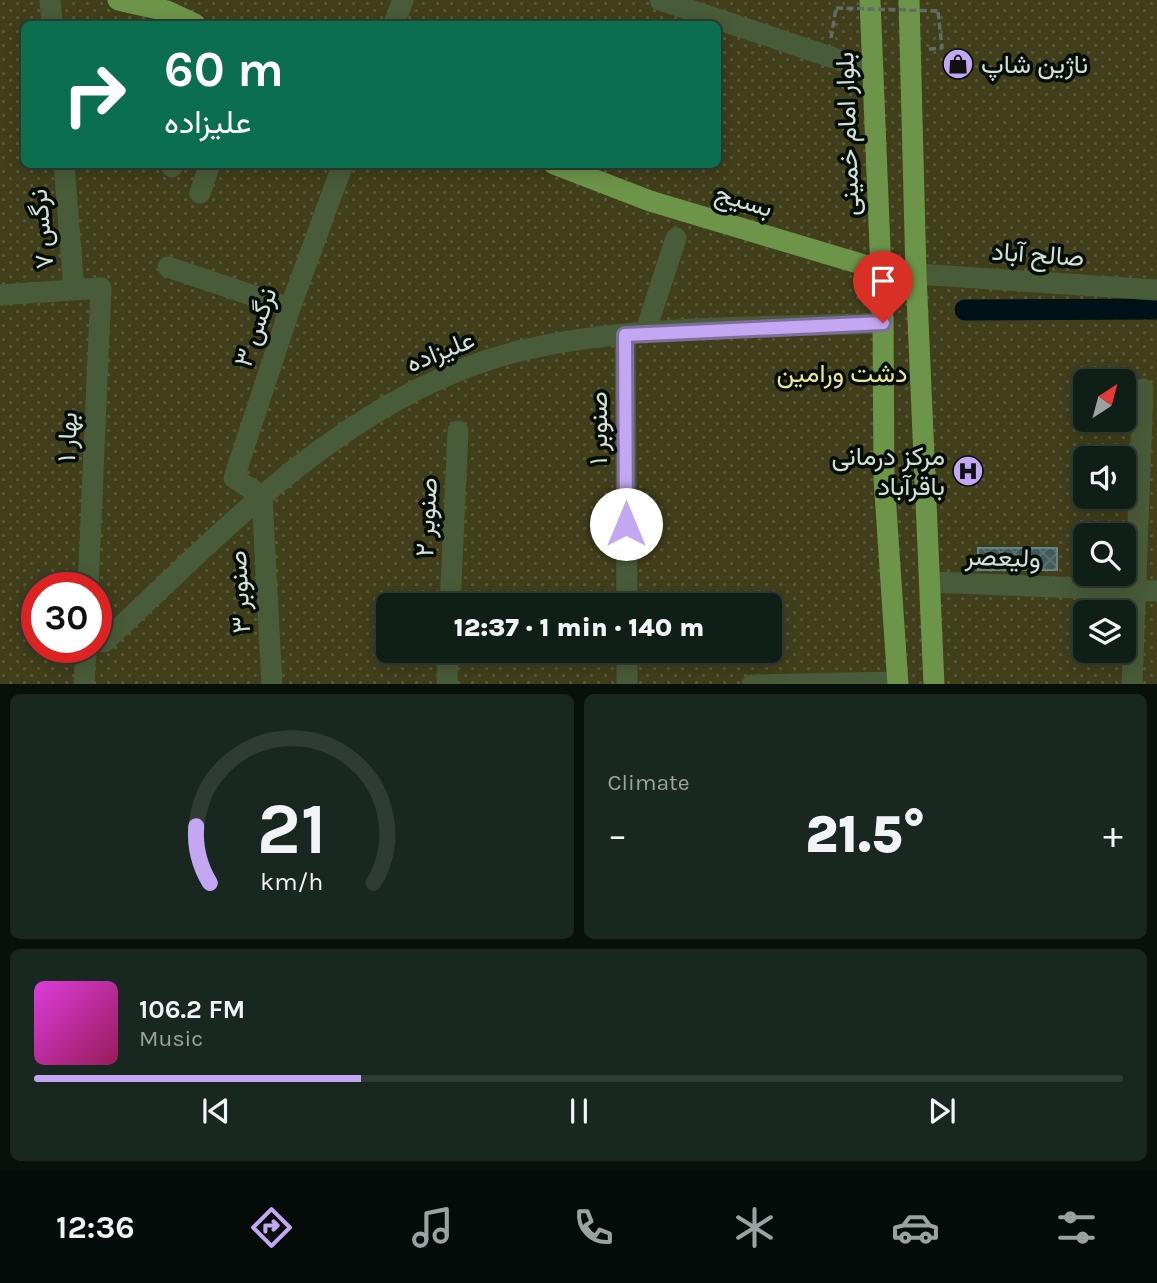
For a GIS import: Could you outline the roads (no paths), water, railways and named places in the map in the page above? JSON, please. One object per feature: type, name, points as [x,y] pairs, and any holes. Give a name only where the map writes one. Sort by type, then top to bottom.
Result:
[{"type":"main road","points":[[118,0],[168,6],[190,21]]},
{"type":"main road","name":"بلوار امام خمینی","points":[[870,0],[883,323],[884,479],[897,683]]},
{"type":"main road","points":[[909,0],[916,274],[934,684]]},
{"type":"main road","name":"بسیج","points":[[564,168],[650,201],[881,270]]},
{"type":"street","points":[[50,0],[52,21]]},
{"type":"street","points":[[395,21],[403,0]]},
{"type":"street","points":[[660,0],[873,71]]},
{"type":"street","name":"نرگس ۷","points":[[64,168],[74,290]]},
{"type":"street","points":[[200,193],[209,168]]},
{"type":"street","name":"نرگس ۳","points":[[262,496],[234,478],[290,308],[342,168]]},
{"type":"street","name":"صنوبر ۱","points":[[627,593],[635,334],[676,238]]},
{"type":"street","points":[[168,267],[290,308]]},
{"type":"street","name":"صالح آباد","points":[[916,274],[1157,290]]},
{"type":"street","name":"بهار ۱","points":[[74,290],[101,288],[89,572]]},
{"type":"street","points":[[0,295],[74,290]]},
{"type":"street","name":"علیزاده","points":[[112,630],[262,496],[338,437],[408,393],[465,369],[520,351],[635,334],[883,323]]},
{"type":"street","points":[[1132,684],[1146,591],[1143,389]]},
{"type":"street","name":"صنوبر ۲","points":[[451,593],[458,431]]},
{"type":"street","name":"صنوبر ۳","points":[[262,496],[272,684]]},
{"type":"street","name":"ولیعصر","points":[[930,582],[1146,591]]},
{"type":"street","points":[[84,684],[90,663]]},
{"type":"street","points":[[447,684],[448,663]]},
{"type":"street","points":[[627,663],[627,684]]},
{"type":"street","points":[[752,684],[897,683]]},
{"type":"waterway","points":[[965,310],[1157,309]]},
{"type":"place","name":"ناژین شاپ","points":[[958,64]]},
{"type":"place","name":"مرکز درمانی باقرآباد","points":[[968,471]]},
{"type":"park label","name":"دشت ورامین","points":[[842,373]]}]
